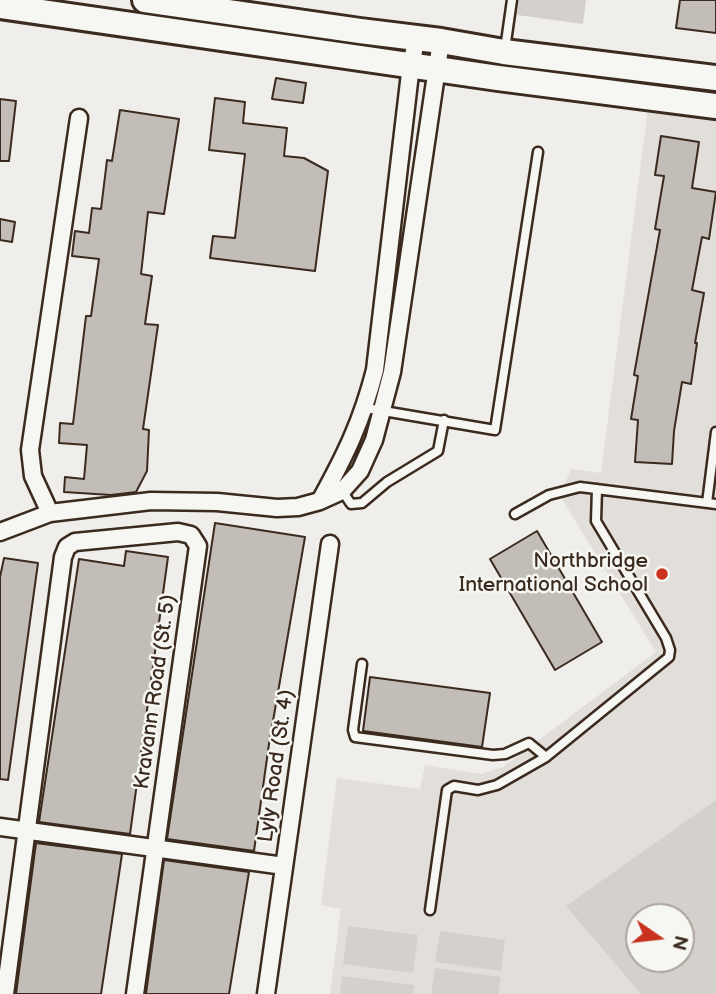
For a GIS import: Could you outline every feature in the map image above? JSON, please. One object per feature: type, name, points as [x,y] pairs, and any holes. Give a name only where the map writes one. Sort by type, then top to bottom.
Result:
[{"type":"main road","points":[[145,0],[429,39],[504,52],[716,78]]},
{"type":"main road","points":[[0,6],[716,106]]},
{"type":"street","points":[[337,485],[366,408],[374,370],[411,65],[429,39]]},
{"type":"street","points":[[0,532],[50,513],[151,501],[298,507],[320,501],[337,485],[359,471],[374,440],[392,372],[436,69],[429,39]]},
{"type":"street","points":[[50,513],[33,476],[30,450],[79,118]]},
{"type":"street","name":"Kravann Road (St. 5)","points":[[27,831],[63,557],[67,547],[75,542],[178,532],[191,535],[198,546],[135,994]]},
{"type":"street","name":"Lyly Road (St. 4)","points":[[266,994],[330,544]]},
{"type":"street","points":[[0,827],[284,866]]},
{"type":"street","points":[[5,994],[27,831]]},
{"type":"lane","points":[[504,52],[512,0]]},
{"type":"lane","points":[[366,408],[495,430],[538,152]]},
{"type":"lane","points":[[337,485],[351,504],[362,503],[387,482],[438,451],[444,420]]},
{"type":"lane","points":[[515,514],[549,495],[580,487],[711,504],[716,432]]},
{"type":"lane","points":[[430,910],[447,790],[454,786],[478,790],[497,785],[546,757],[669,657],[666,638],[596,521],[597,489]]},
{"type":"lane","points":[[362,664],[353,730],[355,737],[493,755],[505,754],[528,743],[546,757]]},
{"type":"shaded area","points":[[519,0],[586,0],[583,24],[517,15]]},
{"type":"shaded area","name":"Northbridge International School","points":[[648,108],[716,118],[716,994],[330,994],[341,909],[321,905],[337,778],[420,789],[425,765],[481,774],[503,767],[656,652],[560,496],[571,469],[601,473]]},
{"type":"shaded area","points":[[716,800],[716,994],[641,994],[566,906]]},
{"type":"shaded area","points":[[348,926],[418,935],[413,973],[343,964]]},
{"type":"shaded area","points":[[440,931],[505,940],[501,971],[435,962]]},
{"type":"shaded area","points":[[435,968],[501,977],[498,994],[431,994]]},
{"type":"shaded area","points":[[342,976],[414,985],[413,994],[340,994]]},
{"type":"building","points":[[680,0],[716,0],[716,33],[676,28]]},
{"type":"building","points":[[276,78],[306,83],[303,103],[272,99]]},
{"type":"building","points":[[215,98],[245,102],[243,123],[287,128],[284,156],[304,158],[328,171],[315,271],[210,258],[213,236],[235,238],[245,154],[209,150]]},
{"type":"building","points":[[0,99],[16,101],[9,161],[0,161]]},
{"type":"building","points":[[120,110],[179,119],[164,214],[148,212],[141,274],[152,276],[145,324],[158,325],[143,429],[149,430],[147,471],[136,492],[111,495],[64,492],[65,477],[84,479],[87,445],[59,443],[60,423],[73,424],[86,316],[91,316],[99,259],[72,256],[75,231],[89,233],[92,208],[101,209],[107,160],[112,161]]},
{"type":"building","points":[[661,136],[699,142],[692,188],[716,192],[709,239],[702,237],[692,290],[704,293],[691,384],[682,382],[672,464],[635,462],[638,420],[631,419],[638,376],[634,375],[660,230],[655,229],[664,176],[655,175]]},
{"type":"building","points":[[0,219],[15,222],[12,242],[0,240]]},
{"type":"building","points":[[215,523],[305,537],[269,744],[254,851],[167,839]]},
{"type":"building","points":[[537,531],[602,642],[555,670],[490,559]]},
{"type":"building","points":[[126,551],[168,557],[130,834],[39,822],[79,559],[124,566]]},
{"type":"building","points":[[4,558],[38,563],[8,780],[0,779],[0,577]]},
{"type":"building","points":[[370,677],[490,693],[482,747],[363,731]]},
{"type":"building","points":[[36,843],[122,854],[101,994],[16,994]]},
{"type":"building","points":[[164,860],[249,872],[229,994],[146,994]]},
{"type":"place","name":"Northbridge International School","points":[[662,574]]}]
